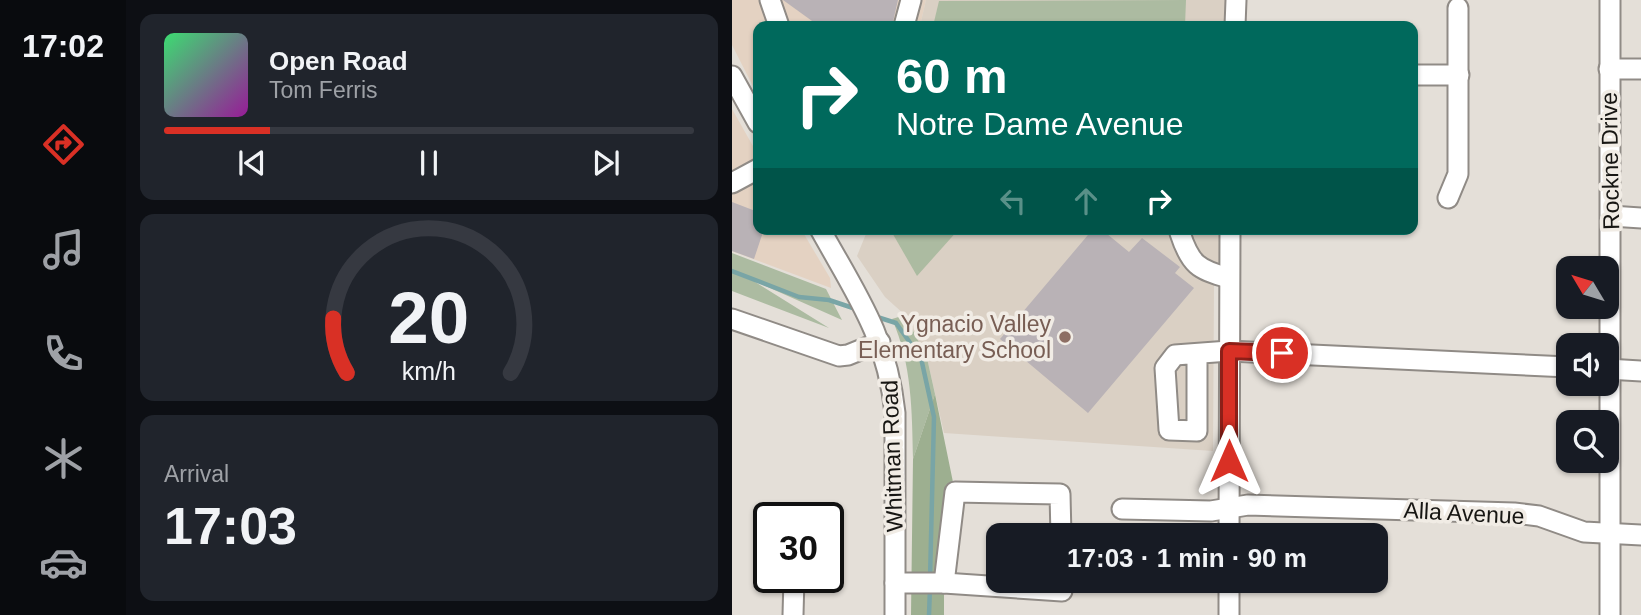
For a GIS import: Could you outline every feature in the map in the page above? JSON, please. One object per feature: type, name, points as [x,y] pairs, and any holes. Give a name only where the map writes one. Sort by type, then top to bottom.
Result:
[{"type":"street","points":[[770,0],[777,21]]},
{"type":"street","points":[[905,21],[911,0]]},
{"type":"street","points":[[1235,21],[1236,0]]},
{"type":"street","name":"Rockne Drive","points":[[1609,333],[1610,0]]},
{"type":"street","points":[[1448,198],[1458,174],[1458,8]]},
{"type":"street","points":[[1609,69],[1641,69]]},
{"type":"street","points":[[1418,75],[1459,75]]},
{"type":"street","points":[[733,80],[753,114]]},
{"type":"street","points":[[732,183],[753,172]]},
{"type":"street","points":[[1611,216],[1641,218]]},
{"type":"street","name":"Whitman Road","points":[[830,235],[872,323],[888,364],[895,413],[903,583],[895,615]]},
{"type":"street","points":[[1181,235],[1187,254],[1203,271],[1229,278]]},
{"type":"street","points":[[1229,523],[1230,235]]},
{"type":"street","points":[[732,319],[839,356],[880,342]]},
{"type":"street","points":[[1197,354],[1197,431],[1169,430],[1165,368],[1175,355],[1229,351],[1556,366]]},
{"type":"street","points":[[1619,370],[1641,371]]},
{"type":"street","points":[[1197,391],[1229,393]]},
{"type":"street","name":"Rockne Drive","points":[[1609,396],[1612,535],[1610,615]]},
{"type":"street","points":[[944,583],[955,492],[1060,494],[1061,523]]},
{"type":"street","name":"Alla Avenue","points":[[1122,509],[1211,511],[1248,505],[1514,513],[1539,516],[1584,532],[1641,535]]},
{"type":"street","points":[[903,583],[986,586]]},
{"type":"street","points":[[793,615],[794,593]]},
{"type":"street","points":[[1229,593],[1229,615]]},
{"type":"shaded area","points":[[732,0],[926,0],[921,21],[753,21],[753,86],[732,45]]},
{"type":"shaded area","points":[[926,0],[1236,0],[1235,21],[921,21]]},
{"type":"shaded area","points":[[732,109],[753,146],[753,235],[805,235],[830,278],[831,288],[732,251]]},
{"type":"shaded area","name":"Ygnacio Valley Elementary School","points":[[866,235],[1230,235],[1229,278],[1214,285],[1213,451],[944,433],[927,358],[905,315],[885,297],[857,256]]},
{"type":"green space","points":[[1186,0],[1185,21],[934,21],[939,1]]},
{"type":"green space","points":[[893,235],[954,235],[917,276]]},
{"type":"green space","points":[[732,253],[826,289],[842,320],[752,280],[829,328],[732,291]]},
{"type":"green space","points":[[905,315],[927,358],[935,394],[913,459],[907,370],[892,319]]},
{"type":"green space","points":[[935,394],[955,492],[944,583],[944,615],[911,615],[913,459]]},
{"type":"building","points":[[783,0],[898,0],[893,21],[812,21]]},
{"type":"building","points":[[732,202],[753,210],[753,235],[762,235],[754,259],[732,251]]},
{"type":"building","points":[[1088,235],[1108,235],[1129,252],[1142,238],[1180,267],[1175,273],[1194,288],[1088,413],[1000,339]]},
{"type":"waterway","points":[[732,271],[799,297],[829,300],[856,309]]},
{"type":"waterway","points":[[874,316],[896,323],[921,358],[934,417],[930,579]]},
{"type":"waterway","points":[[929,615],[930,588]]},
{"type":"place","name":"Ygnacio Valley Elementary School","points":[[1065,337]]},
{"type":"route","points":[[1229,461],[1229,351],[1282,353]]}]
